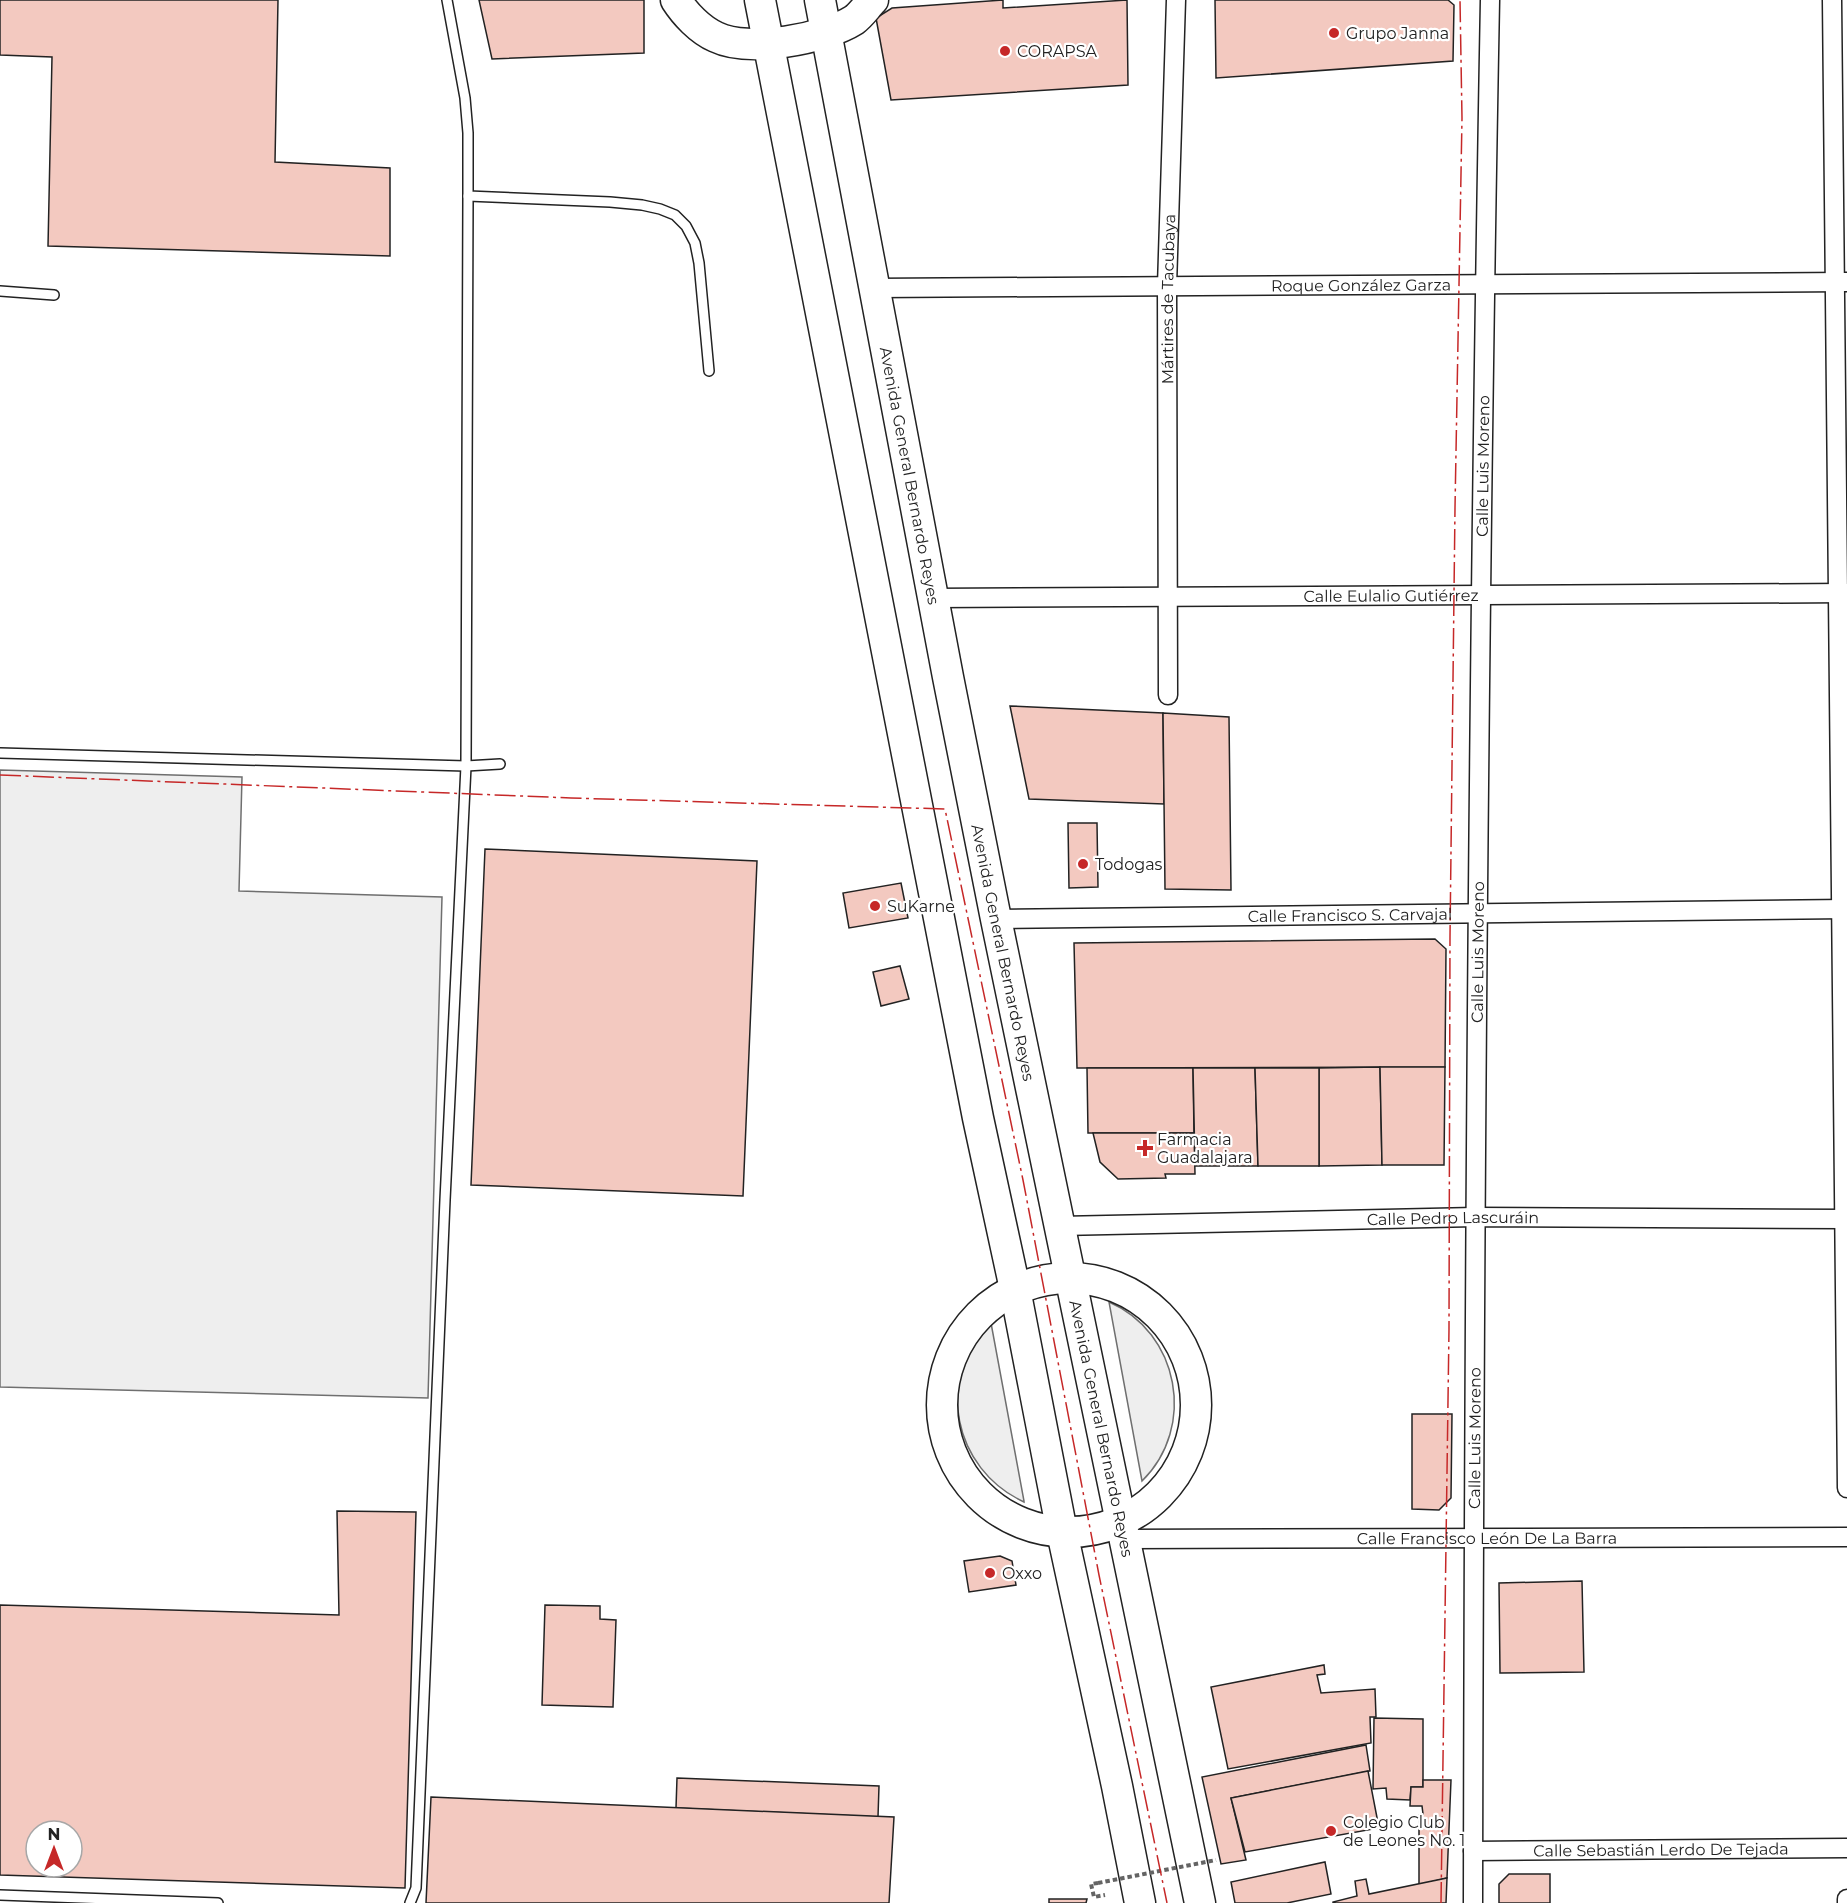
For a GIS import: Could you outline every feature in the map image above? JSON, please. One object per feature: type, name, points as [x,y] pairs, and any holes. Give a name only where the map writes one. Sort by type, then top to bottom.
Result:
[{"type":"main road","points":[[676,0],[686,15],[716,37],[742,43],[769,45],[826,33],[855,19],[873,0]]},
{"type":"main road","points":[[760,0],[978,1118],[1140,1903]]},
{"type":"main road","name":"Avenida General Bernardo Reyes","points":[[820,0],[996,920],[1200,1903]]},
{"type":"main road","points":[[1071,1278],[1106,1283],[1130,1293],[1156,1312],[1179,1341],[1190,1364],[1196,1394],[1195,1425],[1188,1450],[1177,1473],[1124,1531],[1062,1532],[1029,1525],[1007,1516],[990,1504],[964,1478],[951,1454],[944,1430],[941,1407],[942,1388],[949,1362],[957,1343],[976,1317],[996,1300],[1015,1289],[1042,1281],[1071,1278]]},
{"type":"street","name":"Mártires de Tacubaya","points":[[1168,695],[1167,286],[1176,0]]},
{"type":"street","name":"Calle Luis Moreno","points":[[1473,1903],[1475,1217],[1490,0]]},
{"type":"street","points":[[1832,0],[1841,282],[1847,1488]]},
{"type":"street","name":"Roque González Garza","points":[[875,288],[1841,282]]},
{"type":"street","name":"Calle Eulalio Gutiérrez","points":[[933,598],[1843,593]]},
{"type":"street","name":"Calle Francisco S. Carvajal","points":[[996,920],[1844,909]]},
{"type":"street","name":"Calle Pedro Lascuráin","points":[[1060,1226],[1475,1217],[1845,1219]]},
{"type":"street","name":"Calle Francisco León De La Barra","points":[[1124,1531],[1473,1538],[1847,1537]]},
{"type":"street","name":"Calle Sebastián Lerdo De Tejada","points":[[1473,1851],[1847,1848]]},
{"type":"lane","points":[[410,1903],[415,1893],[416,1876],[466,766],[468,133],[465,98],[447,0]]},
{"type":"lane","points":[[468,196],[610,202],[642,205],[675,214],[686,226],[695,243],[699,263],[709,371]]},
{"type":"lane","points":[[0,291],[54,295]]},
{"type":"lane","points":[[0,753],[466,766],[500,764]]},
{"type":"lane","points":[[0,1894],[218,1903]]},
{"type":"path","points":[[1105,1895],[1094,1898],[1091,1884],[1216,1860]]},
{"type":"shaded area","points":[[0,770],[242,777],[239,891],[442,897],[428,1398],[0,1387]]},
{"type":"shaded area","points":[[1109,1302],[1133,1316],[1151,1335],[1165,1358],[1172,1382],[1174,1409],[1170,1434],[1159,1459],[1142,1481]]},
{"type":"shaded area","points":[[991,1323],[1024,1502],[1000,1487],[981,1468],[967,1445],[960,1421],[958,1395],[962,1370],[973,1345]]},
{"type":"building","points":[[0,0],[278,0],[275,162],[390,168],[390,256],[48,246],[52,57],[0,55]]},
{"type":"building","points":[[479,0],[644,0],[644,53],[492,59]]},
{"type":"building","name":"CORAPSA","points":[[1003,0],[1003,8],[1127,0],[1128,85],[891,100],[876,18],[892,8]]},
{"type":"building","name":"Grupo Janna","points":[[1215,0],[1448,0],[1454,5],[1453,61],[1216,78]]},
{"type":"building","points":[[1010,706],[1163,713],[1164,804],[1029,799]]},
{"type":"building","points":[[1163,713],[1229,717],[1231,890],[1165,889]]},
{"type":"building","name":"Todogas","points":[[1068,823],[1097,823],[1098,887],[1069,888]]},
{"type":"building","points":[[485,849],[757,861],[743,1196],[471,1185]]},
{"type":"building","name":"SuKarne","points":[[901,883],[908,918],[849,928],[843,893]]},
{"type":"building","points":[[1435,939],[1446,949],[1445,1067],[1077,1068],[1074,943]]},
{"type":"building","points":[[900,966],[909,999],[881,1006],[873,972]]},
{"type":"building","points":[[1380,1067],[1382,1165],[1319,1166],[1319,1068]]},
{"type":"building","points":[[1380,1067],[1445,1067],[1444,1165],[1382,1165]]},
{"type":"building","points":[[1087,1068],[1193,1068],[1194,1133],[1088,1133]]},
{"type":"building","points":[[1193,1068],[1255,1068],[1258,1166],[1195,1166]]},
{"type":"building","points":[[1255,1068],[1319,1068],[1319,1166],[1258,1166]]},
{"type":"building","name":"Farmacia Guadalajara","points":[[1093,1133],[1194,1133],[1195,1174],[1165,1174],[1166,1178],[1118,1179],[1100,1162]]},
{"type":"building","points":[[1412,1414],[1452,1414],[1451,1498],[1439,1510],[1412,1509]]},
{"type":"building","points":[[337,1511],[416,1512],[405,1888],[84,1878],[84,1819],[24,1819],[24,1876],[0,1875],[0,1605],[339,1615]]},
{"type":"building","name":"Oxxo","points":[[1000,1556],[1012,1561],[1016,1585],[969,1592],[964,1561]]},
{"type":"building","points":[[1582,1581],[1584,1672],[1500,1673],[1499,1583]]},
{"type":"building","points":[[545,1605],[600,1606],[600,1619],[616,1620],[613,1707],[542,1705]]},
{"type":"building","points":[[1324,1665],[1325,1674],[1317,1675],[1321,1693],[1375,1689],[1376,1717],[1370,1717],[1371,1743],[1228,1769],[1211,1687]]},
{"type":"building","points":[[1374,1718],[1423,1719],[1423,1787],[1411,1787],[1410,1800],[1387,1799],[1386,1788],[1373,1789]]},
{"type":"building","points":[[1366,1745],[1370,1771],[1231,1798],[1246,1860],[1221,1864],[1202,1777]]},
{"type":"building","points":[[1368,1771],[1379,1828],[1245,1852],[1231,1798]]},
{"type":"building","points":[[677,1778],[879,1786],[878,1817],[676,1808]]},
{"type":"building","points":[[1423,1780],[1451,1780],[1447,1878],[1419,1885],[1419,1815],[1423,1814],[1422,1806],[1410,1806],[1411,1787],[1423,1787]]},
{"type":"building","points":[[431,1797],[894,1817],[889,1903],[426,1903]]},
{"type":"building","points":[[1325,1862],[1331,1894],[1287,1903],[1235,1903],[1231,1882]]},
{"type":"building","points":[[1509,1874],[1550,1874],[1550,1903],[1499,1903],[1499,1884]]},
{"type":"building","points":[[1447,1878],[1446,1903],[1333,1903],[1357,1896],[1355,1881],[1366,1879],[1369,1894]]},
{"type":"building","points":[[1049,1899],[1087,1899],[1086,1903],[1049,1903]]},
{"type":"power","points":[[1441,1903],[1449,1329],[1450,937],[1455,508],[1462,118],[1460,0]]},
{"type":"power","points":[[0,775],[571,798],[945,809],[1023,1180],[1099,1575],[1167,1903]]},
{"type":"place","name":"Grupo Janna","points":[[1334,33]]},
{"type":"place","name":"CORAPSA","points":[[1005,51]]},
{"type":"place","name":"Todogas","points":[[1083,864]]},
{"type":"place","name":"SuKarne","points":[[875,906]]},
{"type":"place","name":"Farmacia Guadalajara","points":[[1145,1148]]},
{"type":"place","name":"Oxxo","points":[[990,1573]]},
{"type":"place","name":"Colegio Club de Leones No. 1","points":[[1331,1831]]}]
